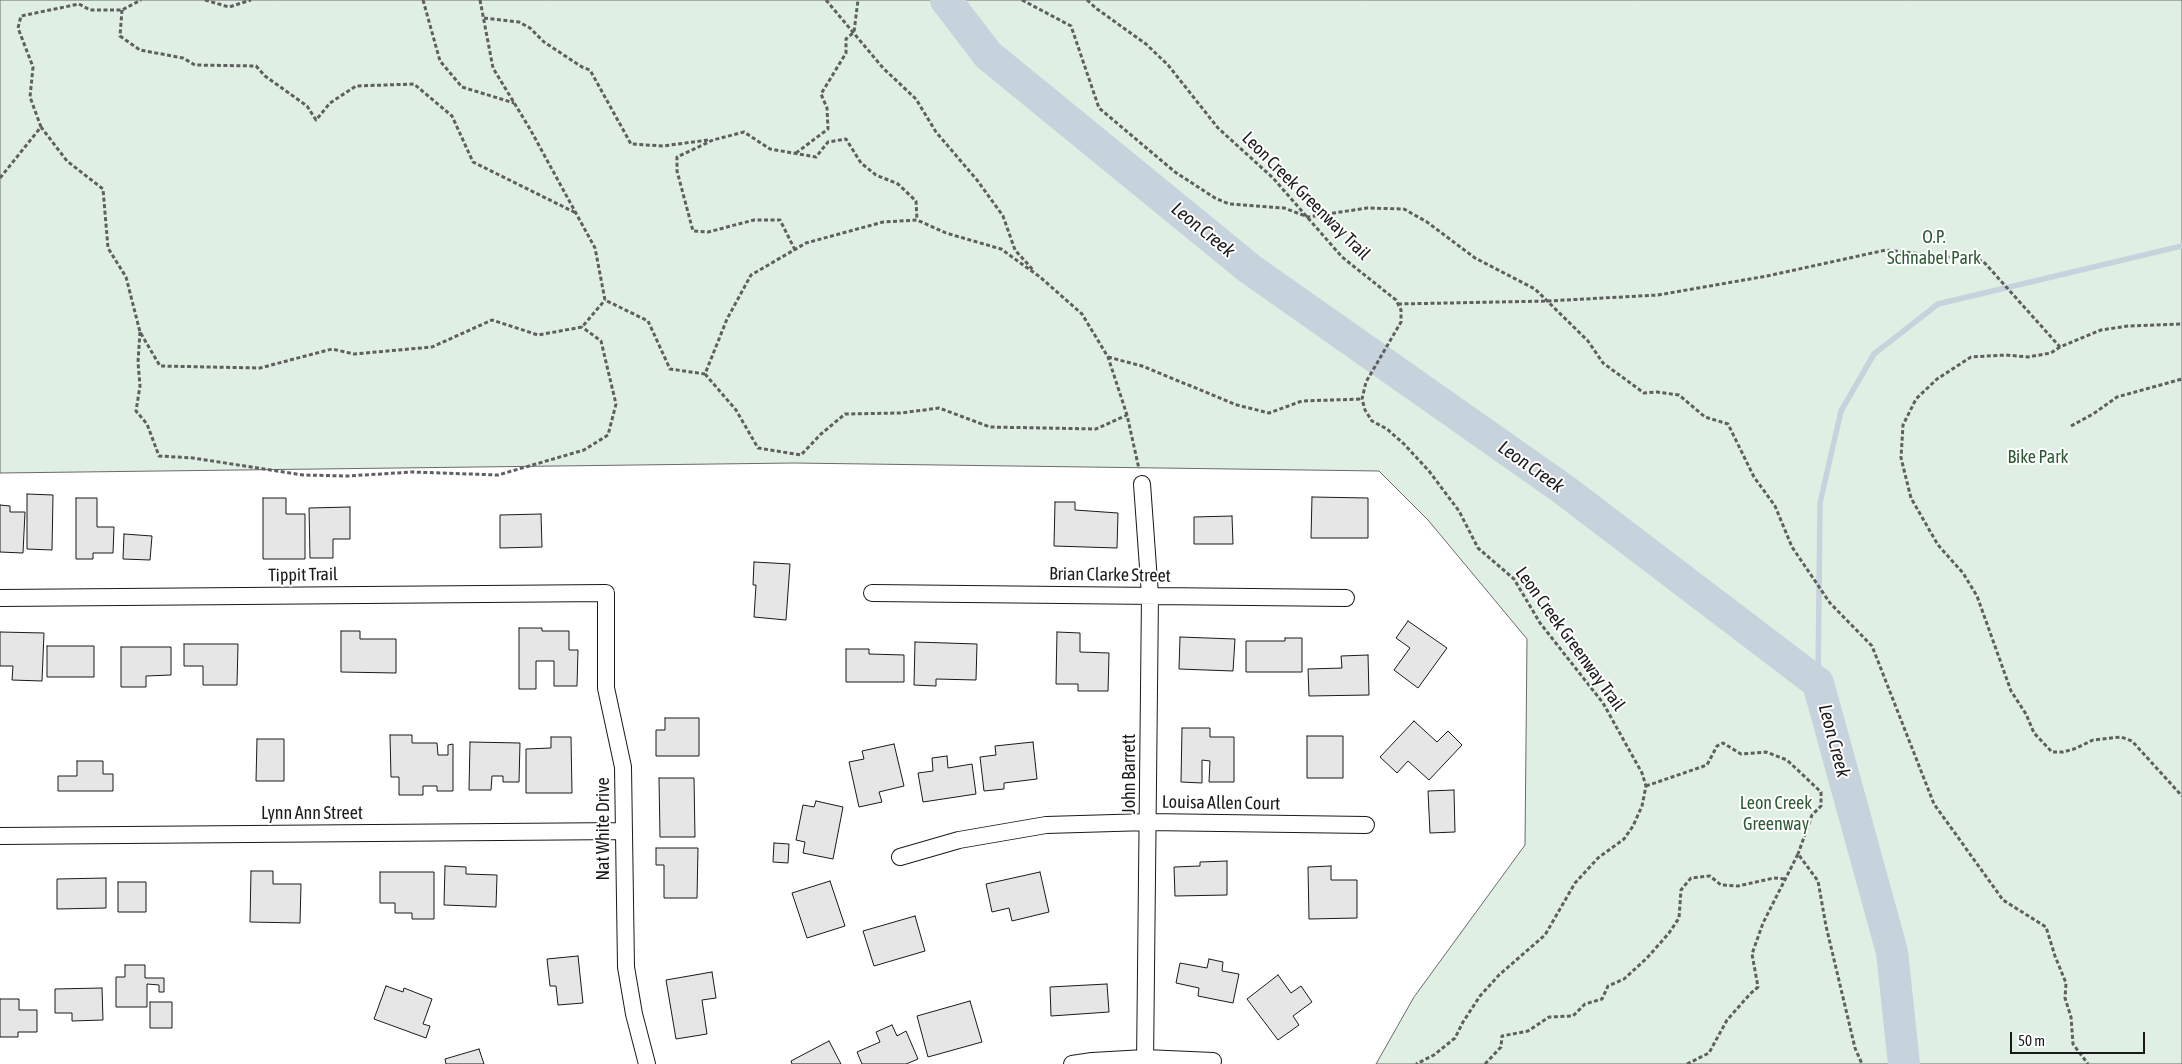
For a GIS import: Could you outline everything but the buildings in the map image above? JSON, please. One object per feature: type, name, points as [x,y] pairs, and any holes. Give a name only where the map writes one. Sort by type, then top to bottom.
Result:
[{"type":"street","name":"John Barrett","points":[[1142,484],[1150,595],[1145,1061]]},
{"type":"street","name":"Tippit Trail","points":[[0,598],[606,593]]},
{"type":"street","name":"Nat White Drive","points":[[606,593],[606,688],[623,767],[626,967],[634,1014],[647,1064]]},
{"type":"street","name":"Brian Clarke Street","points":[[872,593],[1346,598]]},
{"type":"street","name":"Louisa Allen Court","points":[[900,857],[959,840],[1046,825],[1148,822],[1366,825]]},
{"type":"street","name":"Lynn Ann Street","points":[[0,836],[624,831]]},
{"type":"street","points":[[1072,1064],[1092,1061],[1213,1061]]},
{"type":"path","points":[[141,0],[122,10],[90,10],[79,4],[21,16],[18,28],[33,67],[30,97],[41,127],[67,161],[103,189],[108,248],[126,277],[140,332],[160,366],[260,368],[332,350],[354,354],[432,347],[492,320],[538,335],[582,327],[606,300]]},
{"type":"path","points":[[206,0],[229,8],[251,0]]},
{"type":"path","points":[[423,0],[440,61],[462,87],[514,103]]},
{"type":"path","points":[[480,0],[493,68],[595,248],[606,300]]},
{"type":"path","points":[[826,0],[883,68],[916,99],[936,132],[978,180],[1003,216],[1015,250],[1040,277]]},
{"type":"path","points":[[796,153],[828,129],[827,108],[821,94],[846,53],[846,39],[854,32],[858,0]]},
{"type":"path","points":[[1022,0],[1071,26],[1099,108],[1175,172],[1214,198],[1229,204],[1284,208],[1308,217],[1367,208],[1404,209],[1427,222],[1475,258],[1535,289],[1588,341],[1603,363],[1644,393],[1657,392],[1679,395],[1705,417],[1728,424],[1754,477],[1775,506],[1792,546],[1830,603],[1872,646],[1934,804],[2003,900],[2046,927],[2054,956],[2066,983],[2065,998],[2071,1016],[2073,1044],[2088,1064]]},
{"type":"path","name":"Leon Creek Greenway Trail","points":[[1087,0],[1097,10],[1146,44],[1168,65],[1218,128],[1273,178],[1342,257],[1389,293],[1398,304]]},
{"type":"path","points":[[122,10],[120,36],[140,50],[183,58],[195,65],[256,66],[264,76],[307,106],[316,120],[330,103],[356,86],[414,84],[452,116],[473,162],[576,214]]},
{"type":"path","points":[[484,18],[519,22],[530,28],[544,42],[582,68],[590,70],[632,144],[663,146],[713,140],[744,132],[770,149],[816,157],[828,142],[846,139],[861,163],[876,175],[898,184],[916,201],[917,220]]},
{"type":"path","points":[[0,178],[41,127]]},
{"type":"path","points":[[713,140],[678,157],[677,171],[693,231],[708,232],[754,220],[780,220],[794,250]]},
{"type":"path","points":[[705,374],[728,319],[752,276],[806,243],[883,222],[917,220],[946,232],[1001,249],[1040,277],[1082,314],[1108,357],[1126,415],[1142,484]]},
{"type":"path","points":[[1108,357],[1142,366],[1236,405],[1269,413],[1302,401],[1362,399],[1366,382],[1396,334],[1401,322],[1401,310],[1398,304],[1548,301],[1658,295],[1767,276],[1886,250],[1983,261],[2060,347]]},
{"type":"path","points":[[606,300],[648,321],[670,369],[705,374],[736,410],[758,448],[801,455],[821,434],[845,414],[901,414],[939,408],[990,427],[1086,428],[1096,428],[1126,415]]},
{"type":"path","points":[[2182,324],[2128,326],[2101,330],[2060,347],[2051,353],[2028,357],[2006,355],[1971,357],[1937,379],[1916,399],[1903,425],[1901,458],[1911,498],[1938,545],[1963,573],[1978,596],[2011,691],[2026,714],[2034,733],[2052,752],[2074,749],[2092,740],[2121,737],[2132,741],[2182,796]]},
{"type":"path","points":[[140,332],[138,362],[140,386],[136,411],[147,424],[159,456],[192,458],[303,475],[348,476],[412,472],[498,475],[584,450],[608,435],[616,404],[601,341],[582,327]]},
{"type":"path","points":[[2071,426],[2093,414],[2117,397],[2182,379]]},
{"type":"path","name":"Leon Creek Greenway Trail","points":[[1362,399],[1365,410],[1372,421],[1387,429],[1429,470],[1459,511],[1478,548],[1514,579],[1540,622],[1603,704],[1642,773],[1646,786]]},
{"type":"path","points":[[1416,1064],[1434,1055],[1455,1038],[1480,996],[1499,975],[1545,935],[1575,883],[1598,858],[1624,839],[1633,826],[1642,806],[1646,786],[1706,765],[1717,746],[1723,743],[1741,754],[1766,752],[1787,760],[1821,792],[1821,806],[1812,815],[1798,854],[1763,923],[1752,954],[1758,987],[1727,1020],[1709,1053],[1687,1064]]},
{"type":"path","points":[[1798,854],[1818,881],[1855,1048],[1862,1064]]},
{"type":"path","points":[[1485,1064],[1501,1047],[1502,1036],[1528,1031],[1549,1017],[1573,1016],[1585,1004],[1602,999],[1608,986],[1624,979],[1647,958],[1669,933],[1679,918],[1681,890],[1692,878],[1710,876],[1721,885],[1738,886],[1774,878],[1786,878]]},
{"type":"green space","name":"O.P. Schnabel Park","points":[[0,0],[2182,0],[2182,1064],[1376,1064],[1414,997],[1525,845],[1527,639],[1428,520],[1379,471],[794,463],[0,473]]},
{"type":"waterway","name":"Leon Creek","points":[[946,0],[988,55],[1250,269],[1563,489],[1818,683],[1892,952],[1904,1064]]},
{"type":"waterway","points":[[1818,683],[1820,503],[1841,411],[1874,354],[1938,304],[2182,246]]},
{"type":"park label","name":"Bike Park","points":[[2038,457]]},
{"type":"park label","name":"Leon Creek Greenway","points":[[1776,813]]}]
